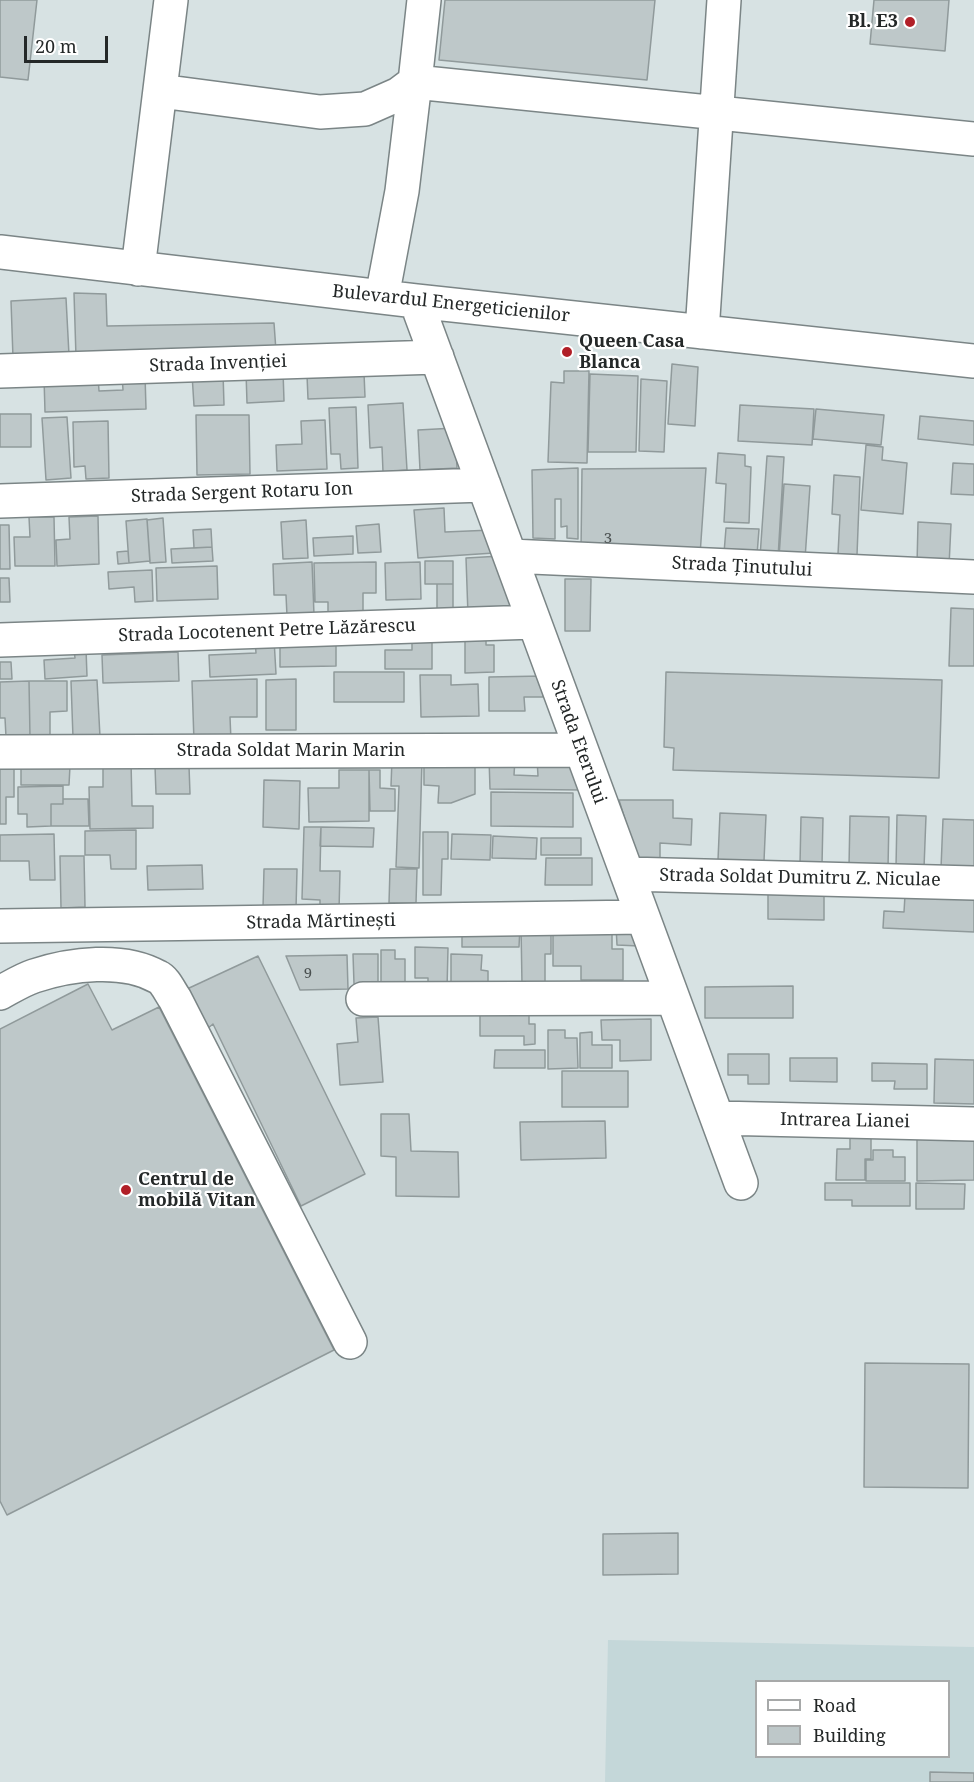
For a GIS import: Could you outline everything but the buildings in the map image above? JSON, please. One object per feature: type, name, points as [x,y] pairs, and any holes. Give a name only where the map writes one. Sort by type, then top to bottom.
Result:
[{"type":"street","points":[[138,269],[171,0]]},
{"type":"street","points":[[382,297],[402,191],[424,0]]},
{"type":"street","points":[[702,332],[724,0]]},
{"type":"street","points":[[160,91],[320,111],[365,110],[399,94],[415,82],[974,139]]},
{"type":"street","name":"Bulevardul Energeticienilor","points":[[0,252],[382,297],[974,361]]},
{"type":"street","name":"Strada Eterului","points":[[416,300],[741,1183]]},
{"type":"street","name":"Strada Invenției","points":[[0,371],[436,357]]},
{"type":"street","name":"Strada Sergent Rotaru Ion","points":[[0,501],[484,485]]},
{"type":"street","name":"Strada Ținutului","points":[[510,556],[974,577]]},
{"type":"street","name":"Strada Locotenent Petre Lăzărescu","points":[[0,640],[534,622]]},
{"type":"street","name":"Strada Soldat Marin Marin","points":[[0,752],[581,750]]},
{"type":"street","name":"Strada Soldat Dumitru Z. Niculae","points":[[627,874],[974,882]]},
{"type":"street","name":"Strada Mărtinești","points":[[0,926],[643,917]]},
{"type":"street","points":[[0,993],[33,976],[69,968],[100,965],[132,967],[160,977],[175,999],[350,1342]]},
{"type":"street","points":[[363,999],[672,998]]},
{"type":"street","name":"Intrarea Lianei","points":[[717,1118],[974,1124]]},
{"type":"shaded area","points":[[608,1640],[974,1647],[974,1782],[605,1782]]},
{"type":"place","name":"Bl. E3","points":[[910,22]]},
{"type":"place","name":"Queen Casa Blanca","points":[[567,352]]},
{"type":"place","name":"Centrul de mobilă Vitan","points":[[126,1190]]}]
